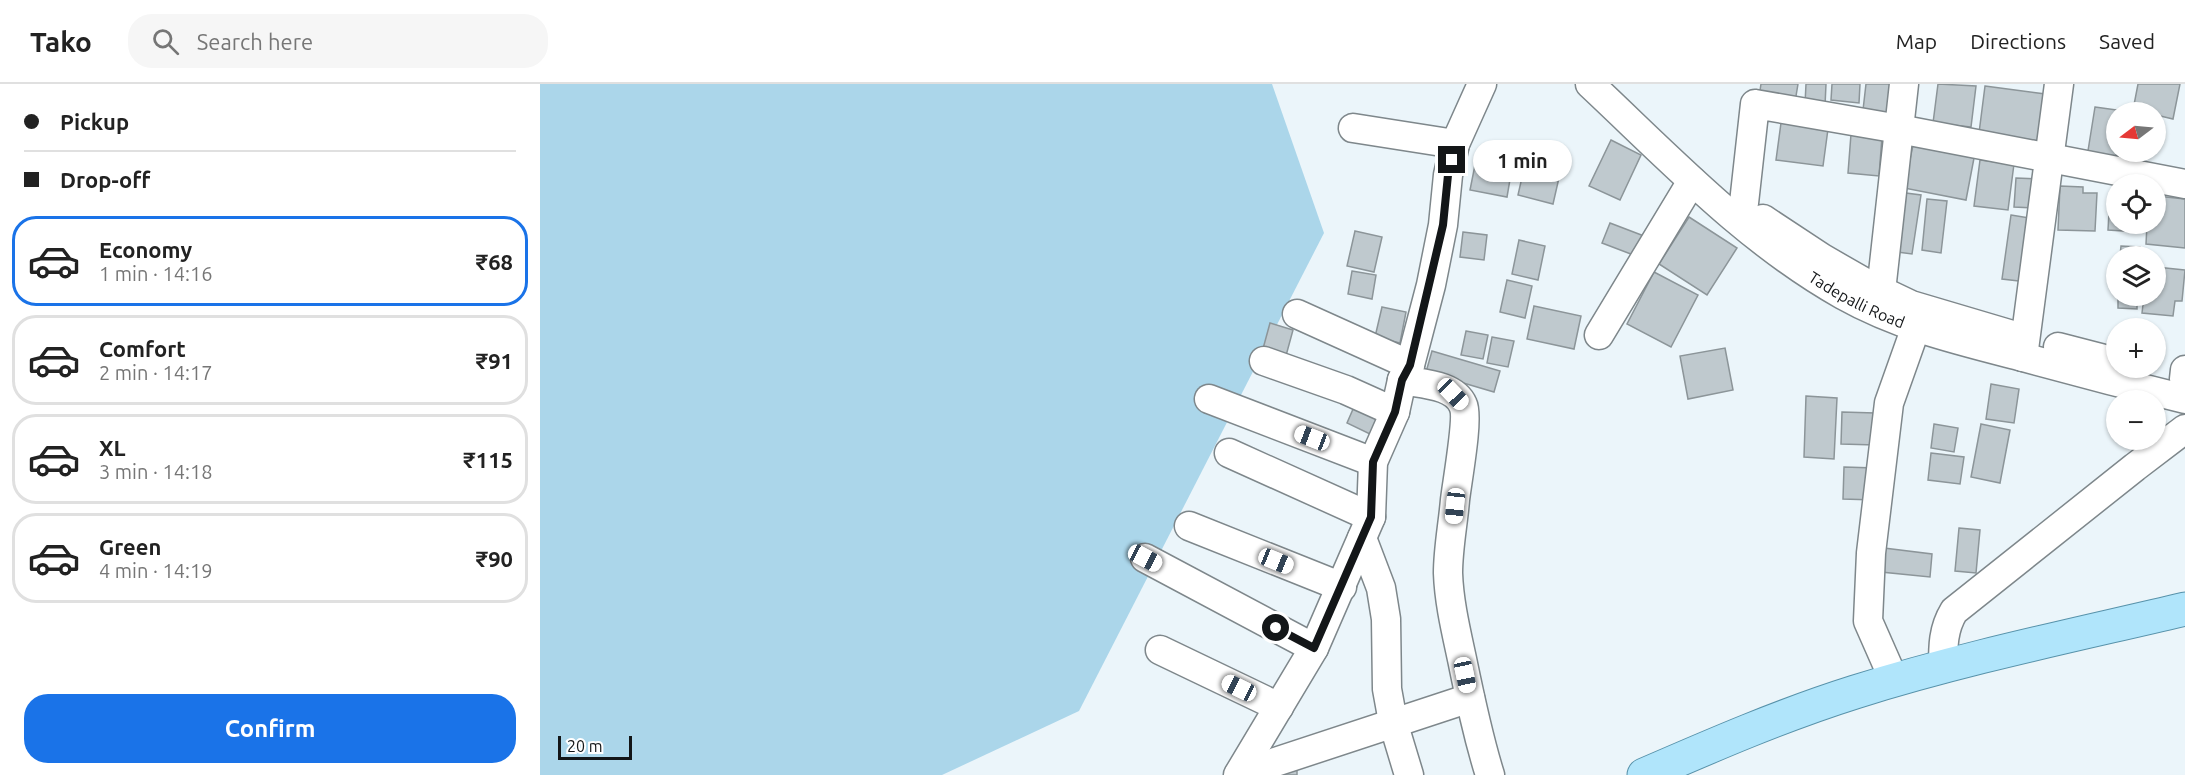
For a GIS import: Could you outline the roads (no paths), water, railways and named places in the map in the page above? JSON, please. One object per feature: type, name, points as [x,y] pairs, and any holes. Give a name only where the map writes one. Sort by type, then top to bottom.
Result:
[{"type":"main road","points":[[1644,775],[1754,727],[1894,680],[2185,609]]},
{"type":"street","points":[[1238,775],[1314,648],[1367,527],[1373,462],[1395,412],[1406,372],[1443,225],[1448,175],[1455,144],[1482,84]]},
{"type":"street","name":"Tadepalli Road","points":[[1590,84],[1737,221],[1792,264],[1865,307],[1894,321],[1916,327],[2185,382]]},
{"type":"street","points":[[1612,84],[1684,152],[1744,203],[1775,228],[1822,258],[1911,305],[2025,348],[2106,360]]},
{"type":"street","points":[[1881,291],[1904,84]]},
{"type":"street","points":[[2025,348],[2059,84]]},
{"type":"street","points":[[1744,203],[1756,94],[1899,129],[2185,184]]},
{"type":"street","points":[[1353,128],[1455,144]]},
{"type":"street","points":[[1599,335],[1692,181]]},
{"type":"street","points":[[1297,314],[1406,372],[1442,388],[1453,394],[1463,404],[1466,417],[1448,571],[1451,606],[1470,698],[1490,775]]},
{"type":"street","points":[[1894,680],[1868,621],[1871,553],[1889,404],[1916,327]]},
{"type":"street","points":[[1264,361],[1346,390],[1395,412]]},
{"type":"street","points":[[2166,376],[2185,382]]},
{"type":"street","points":[[1209,399],[1373,462]]},
{"type":"street","points":[[1942,668],[1946,623],[1954,611],[2135,466],[2185,429]]},
{"type":"street","points":[[1229,453],[1367,527],[1386,619],[1387,689],[1393,722],[1409,775]]},
{"type":"street","points":[[1189,526],[1342,587]]},
{"type":"street","points":[[1145,558],[1314,648]]},
{"type":"street","points":[[1160,650],[1279,707]]},
{"type":"street","points":[[1238,775],[1470,698]]}]
